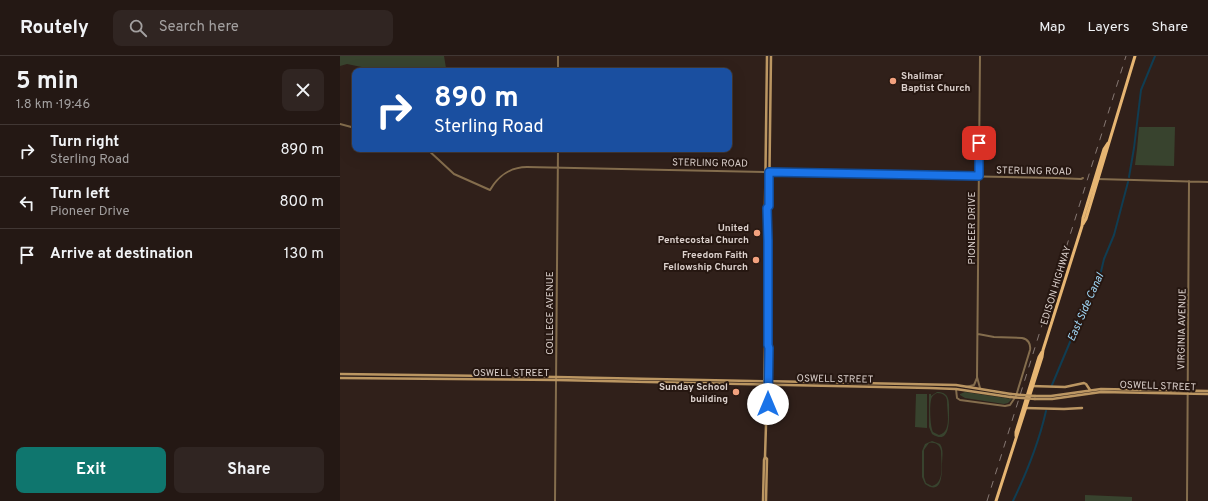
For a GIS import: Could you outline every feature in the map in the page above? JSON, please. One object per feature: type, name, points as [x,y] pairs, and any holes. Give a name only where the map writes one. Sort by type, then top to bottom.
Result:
[{"type":"main road","points":[[763,501],[766,425],[764,418],[769,348],[767,208],[769,206],[766,129],[767,56]]},
{"type":"main road","points":[[767,172],[771,101],[771,56]]},
{"type":"main road","name":"EDISON HIGHWAY","points":[[996,501],[1082,226],[1086,219],[1096,179],[1107,149],[1135,56]]},
{"type":"main road","points":[[767,101],[768,115],[770,119]]},
{"type":"main road","points":[[766,129],[769,146]]},
{"type":"main road","name":"OSWELL STREET","points":[[340,374],[506,376],[694,383],[734,381],[956,389],[1035,398],[1052,398],[1101,392],[1208,394]]},
{"type":"main road","points":[[465,380],[466,378],[477,378],[482,376]]},
{"type":"main road","points":[[486,379],[505,378],[506,376]]},
{"type":"main road","name":"OSWELL STREET","points":[[340,378],[465,380],[556,378],[766,383],[949,385],[1010,395]]},
{"type":"main road","name":"OSWELL STREET","points":[[1031,386],[1065,387],[1082,382],[1086,384],[1090,390]]},
{"type":"main road","name":"OSWELL STREET","points":[[1035,398],[1101,389],[1208,390]]},
{"type":"main road","points":[[1128,392],[1146,389]]},
{"type":"main road","points":[[1025,408],[1082,408]]},
{"type":"main road","points":[[765,457],[767,459],[766,501]]},
{"type":"street","points":[[558,56],[558,68]]},
{"type":"street","name":"PIONEER DRIVE","points":[[980,56],[977,377],[979,386],[982,390]]},
{"type":"street","points":[[340,124],[352,127]]},
{"type":"street","name":"STERLING ROAD","points":[[430,152],[454,174],[490,190],[500,177],[514,169],[523,167],[1083,178]]},
{"type":"street","name":"COLLEGE AVENUE","points":[[555,501],[558,152]]},
{"type":"street","points":[[1096,179],[1208,182]]},
{"type":"street","name":"VIRGINIA AVENUE","points":[[1187,501],[1189,181]]},
{"type":"street","points":[[956,389],[957,398],[960,400],[1005,406],[1012,403],[1016,396],[1030,350],[1029,342],[1024,338],[978,334]]},
{"type":"street","points":[[966,387],[975,384],[977,377]]},
{"type":"green space","points":[[340,56],[444,56],[446,68],[366,68],[347,64],[340,66]]},
{"type":"green space","points":[[1139,127],[1175,127],[1174,166],[1135,165]]},
{"type":"green space","points":[[937,392],[940,392],[945,394],[948,399],[949,418],[948,428],[945,435],[942,437],[932,434],[929,427],[929,394],[931,394],[931,396]],"holes":[[[937,393],[944,395],[946,398],[948,416],[946,430],[939,435],[933,432],[930,409],[932,397]]]},
{"type":"green space","points":[[965,392],[1012,399],[1008,403],[1004,404],[965,398],[960,395]]},
{"type":"green space","points":[[916,394],[927,394],[927,428],[915,427]]},
{"type":"green space","points":[[932,441],[940,444],[942,449],[942,456],[942,473],[940,482],[938,486],[935,487],[925,484],[922,477],[922,451],[925,444]],"holes":[[[929,443],[937,444],[941,451],[941,477],[939,481],[932,486],[926,483],[924,477],[924,450]]]},
{"type":"green space","points":[[1085,495],[1132,497],[1132,501],[1085,501]]},
{"type":"waterway","name":"East Side Canal","points":[[1129,177],[1141,90],[1155,56]]},
{"type":"waterway","name":"East Side Canal","points":[[1052,385],[1081,312],[1099,280],[1104,259],[1114,235],[1128,182]]},
{"type":"waterway","name":"East Side Canal","points":[[1013,501],[1032,457],[1046,411]]},
{"type":"railway","points":[[987,501],[1126,56]]},
{"type":"place","name":"Shalimar Baptist Church","points":[[893,81]]},
{"type":"place","name":"United Pentecostal Church","points":[[757,233]]},
{"type":"place","name":"Freedom Faith Fellowship Church","points":[[756,260]]},
{"type":"place","name":"Sunday School building","points":[[736,392]]},
{"type":"route","points":[[768,404],[769,348],[767,208],[769,206],[769,172],[979,176],[979,143]]}]
